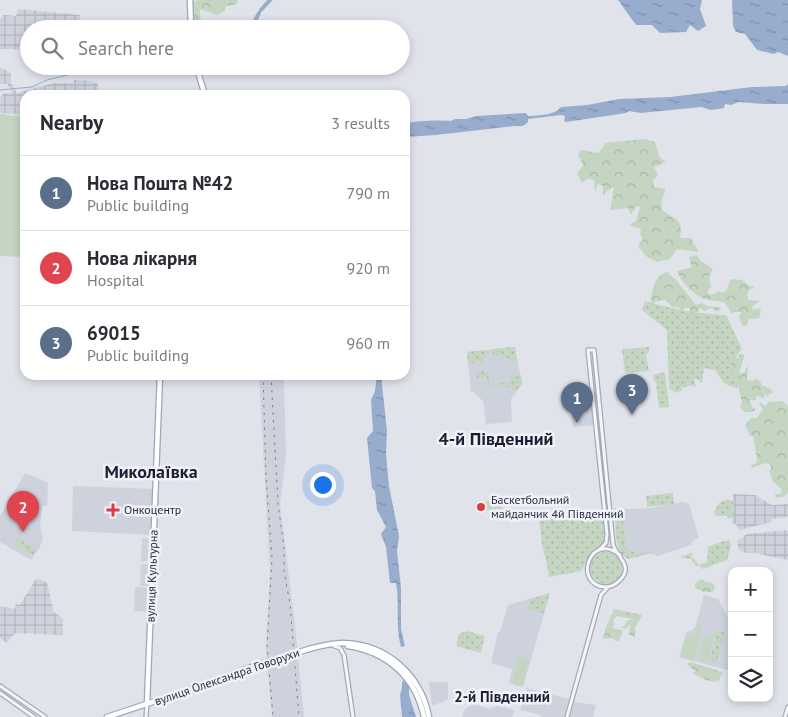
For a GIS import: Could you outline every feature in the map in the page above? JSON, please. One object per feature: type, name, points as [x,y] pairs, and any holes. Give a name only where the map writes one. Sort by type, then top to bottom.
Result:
[{"type":"main road","points":[[190,0],[191,20]]},
{"type":"main road","points":[[199,75],[203,90]]},
{"type":"main road","name":"вулиця Культурна","points":[[147,704],[160,380]]},
{"type":"main road","name":"вулиця Олександра Говорухи","points":[[107,717],[257,665],[309,649],[342,643],[377,650],[392,658],[409,676]]},
{"type":"main road","name":"вулиця Олександра Говорухи","points":[[319,647],[350,646],[375,654],[409,676]]},
{"type":"main road","points":[[409,676],[424,717]]},
{"type":"main road","points":[[409,676],[420,690],[430,717]]},
{"type":"street","points":[[567,717],[601,595],[605,589],[619,582],[624,575],[625,564],[614,548],[594,350],[588,350],[607,534],[606,543],[592,555],[588,563],[588,573],[601,595]]},
{"type":"street","points":[[599,550],[612,550],[620,555]]},
{"type":"street","points":[[593,581],[600,586],[611,586]]},
{"type":"street","points":[[334,646],[340,648],[344,655],[353,717]]},
{"type":"street","points":[[344,655],[346,648],[350,646]]},
{"type":"street","points":[[0,686],[45,717]]},
{"type":"street","points":[[0,693],[34,717]]},
{"type":"street","name":"вулиця Культурна","points":[[146,717],[147,704]]},
{"type":"street","points":[[785,717],[788,707]]},
{"type":"shaded area","points":[[18,9],[80,15],[80,20],[20,20],[20,50],[0,49],[0,19],[4,15],[16,16]]},
{"type":"shaded area","points":[[0,67],[11,73],[11,83],[17,93],[20,92],[20,115],[0,113],[0,98],[3,94],[12,93],[7,84],[0,84]]},
{"type":"shaded area","points":[[74,80],[98,83],[98,90],[28,90],[54,83],[73,83]]},
{"type":"shaded area","points":[[515,347],[522,384],[511,399],[512,422],[486,424],[483,401],[474,392],[471,392],[467,352]]},
{"type":"shaded area","points":[[259,380],[284,380],[286,456],[280,505],[304,717],[272,717],[266,652],[270,573]]},
{"type":"shaded area","points":[[590,389],[593,425],[573,427],[569,392]]},
{"type":"shaded area","points":[[25,473],[48,483],[47,506],[42,506],[40,527],[43,538],[40,547],[31,560],[0,542],[0,516]]},
{"type":"shaded area","name":"Онкоцентр","points":[[73,486],[154,489],[152,535],[72,531]]},
{"type":"shaded area","points":[[733,494],[755,495],[772,505],[788,504],[788,517],[772,519],[771,522],[739,530],[736,524],[732,524]]},
{"type":"shaded area","points":[[683,502],[689,504],[699,538],[693,540],[691,545],[658,556],[651,553],[633,558],[625,557],[619,549],[614,508],[651,508]]},
{"type":"shaded area","points":[[788,530],[788,560],[755,553],[745,553],[739,550],[737,541],[747,534]]},
{"type":"shaded area","points":[[142,538],[150,539],[149,561],[141,561]]},
{"type":"shaded area","points":[[141,564],[151,564],[150,586],[140,586]]},
{"type":"shaded area","points":[[39,579],[47,583],[54,612],[63,619],[63,635],[16,633],[7,643],[0,638],[0,606],[15,609],[16,604],[20,605],[35,580]]},
{"type":"shaded area","points":[[135,587],[150,588],[149,612],[134,611]]},
{"type":"shaded area","points":[[550,593],[523,687],[509,683],[512,669],[491,663],[498,632],[500,632],[508,605]]},
{"type":"shaded area","points":[[704,595],[718,599],[728,617],[728,670],[679,657],[686,633],[695,628]]},
{"type":"shaded area","points":[[429,682],[448,682],[448,699],[432,706]]},
{"type":"shaded area","points":[[527,688],[569,699],[564,717],[541,717],[541,715],[520,710]]},
{"type":"shaded area","points":[[574,702],[596,705],[593,717],[570,717]]},
{"type":"shaded area","points":[[473,704],[490,709],[497,706],[514,710],[512,717],[462,717],[464,710]]},
{"type":"green space","points":[[237,0],[237,4],[226,6],[225,11],[217,15],[200,9],[201,20],[194,20],[193,1]]},
{"type":"green space","points":[[0,114],[20,116],[20,257],[0,256]]},
{"type":"green space","points":[[644,139],[655,142],[660,158],[666,162],[654,167],[658,175],[653,180],[654,187],[666,189],[662,200],[663,211],[680,224],[680,238],[691,238],[699,252],[677,249],[670,259],[657,262],[647,257],[638,246],[643,239],[640,234],[641,229],[629,225],[636,221],[640,207],[636,206],[631,215],[628,208],[610,210],[614,187],[603,196],[603,186],[598,184],[595,192],[594,180],[587,179],[582,183],[577,174],[583,165],[578,155],[581,150],[598,153],[606,143]]},
{"type":"green space","points":[[697,255],[701,261],[713,269],[709,276],[711,287],[707,292],[711,295],[720,291],[721,293],[726,291],[731,279],[742,280],[749,286],[755,287],[749,290],[747,295],[749,300],[760,301],[753,306],[752,310],[761,308],[759,318],[749,319],[746,326],[743,326],[739,317],[741,312],[731,314],[724,303],[705,299],[696,295],[688,288],[677,271],[692,267],[689,257]]},
{"type":"green space","points":[[667,272],[696,305],[702,303],[721,308],[718,312],[711,308],[704,311],[702,308],[698,309],[698,312],[692,313],[690,308],[685,308],[682,311],[678,307],[672,307],[665,300],[656,301],[651,306],[652,291],[656,281],[662,274]]},
{"type":"green space","points":[[645,301],[685,311],[726,315],[742,349],[731,363],[738,385],[737,388],[726,384],[715,370],[704,368],[702,383],[696,378],[694,381],[696,387],[691,385],[684,388],[681,386],[682,390],[677,393],[669,389],[667,330],[642,310]]},
{"type":"green space","points":[[515,347],[516,359],[518,361],[509,362],[509,359],[503,355],[493,356],[492,349]]},
{"type":"green space","points":[[649,347],[649,353],[646,354],[649,371],[625,373],[622,349]]},
{"type":"green space","points":[[489,350],[490,352],[484,357],[483,362],[468,363],[467,352]]},
{"type":"green space","points":[[744,354],[740,374],[745,372],[748,365],[747,380],[753,381],[756,378],[761,382],[761,385],[771,389],[773,393],[770,393],[768,397],[765,394],[764,399],[757,395],[756,400],[750,400],[752,407],[756,410],[751,412],[744,412],[740,406],[742,403],[738,385],[733,379],[730,355],[735,355],[738,359],[739,355]]},
{"type":"green space","points":[[488,371],[490,384],[513,382],[510,376],[521,375],[522,384],[516,391],[502,385],[488,386],[487,377],[476,378],[476,372]]},
{"type":"green space","points":[[665,372],[669,407],[659,408],[656,382],[653,375]]},
{"type":"green space","points":[[628,391],[639,391],[641,404],[630,405]]},
{"type":"green space","points":[[782,401],[788,406],[788,492],[784,497],[776,498],[775,494],[781,494],[782,489],[773,482],[769,471],[771,468],[770,464],[765,463],[752,468],[751,465],[757,463],[755,446],[753,436],[750,436],[745,425],[751,418],[757,418],[763,409],[759,404],[760,402],[765,406],[769,402]]},
{"type":"green space","points":[[673,493],[674,504],[647,507],[646,496]]},
{"type":"green space","points":[[728,499],[733,502],[732,518],[716,516],[714,512],[719,503]]},
{"type":"green space","points":[[502,500],[503,509],[476,511],[475,503]]},
{"type":"green space","points":[[600,511],[602,514],[604,542],[592,552],[581,571],[548,577],[539,517]]},
{"type":"green space","points":[[615,511],[622,511],[627,548],[636,554],[652,551],[652,553],[629,559],[624,556],[620,551],[616,538]]},
{"type":"green space","points":[[18,538],[37,549],[33,555],[14,545]]},
{"type":"green space","points":[[729,540],[731,545],[727,560],[702,569],[700,566],[696,566],[691,559],[679,557],[691,553],[693,554],[691,556],[699,565],[707,562],[708,547]]},
{"type":"green space","points":[[606,552],[618,556],[622,568],[618,580],[606,584],[594,580],[590,568],[594,556]]},
{"type":"green space","points":[[703,579],[705,582],[712,583],[715,586],[713,592],[704,592],[695,588],[696,583]]},
{"type":"green space","points":[[550,593],[544,613],[528,609],[531,599]]},
{"type":"green space","points":[[614,609],[642,615],[635,628],[634,637],[629,634],[630,624],[625,629],[621,627],[628,620],[634,619],[616,616],[612,628],[622,630],[622,635],[618,642],[612,638],[603,639]]},
{"type":"green space","points":[[697,624],[703,626],[694,661],[681,657],[687,633],[694,636]]},
{"type":"green space","points":[[718,630],[725,633],[716,663],[710,661],[715,640],[713,635]]},
{"type":"green space","points":[[467,631],[485,636],[481,653],[456,646],[459,634]]},
{"type":"green space","points":[[711,636],[713,640],[708,660],[703,662],[698,657],[703,638]]},
{"type":"green space","points":[[520,657],[526,658],[529,662],[523,684],[516,686],[512,683],[517,659]]},
{"type":"green space","points":[[690,662],[723,672],[718,683],[717,680],[715,682],[706,680],[692,673],[696,672],[687,664]]},
{"type":"water","points":[[618,0],[702,0],[700,9],[706,26],[698,31],[690,25],[686,32],[660,33],[652,25],[636,25]]},
{"type":"water","points":[[732,0],[788,0],[788,56],[778,52],[774,54],[757,50],[745,34],[736,32],[733,26]]},
{"type":"water","points":[[788,84],[788,104],[739,102],[731,105],[725,104],[724,108],[711,110],[701,107],[641,113],[629,111],[566,122],[564,121],[565,116],[561,115],[528,119],[528,122],[521,126],[410,137],[410,123],[415,122],[451,121],[476,116],[526,113],[528,116],[539,115],[552,113],[561,107],[587,105],[619,99],[670,97],[752,87],[786,86]]},
{"type":"water","points":[[376,380],[382,380],[387,431],[386,454],[389,486],[399,536],[397,551],[401,588],[401,629],[405,646],[401,647],[398,631],[396,583],[390,583],[386,547],[381,534],[386,527],[377,510],[375,491],[372,488],[367,438],[373,431],[371,400],[375,391]]},
{"type":"water","points":[[405,679],[409,687],[409,695],[416,717],[402,717],[400,695],[402,682]]},
{"type":"waterway","points":[[261,10],[270,0]]},
{"type":"waterway","points":[[256,20],[259,13]]},
{"type":"waterway","points":[[0,90],[32,87],[47,80],[67,75]]},
{"type":"railway","points":[[263,380],[266,476],[272,558],[267,645],[273,717]]},
{"type":"railway","points":[[271,380],[278,504],[284,547],[284,571],[290,604],[299,717]]},
{"type":"place","name":"69015","points":[[632,415]]},
{"type":"place","name":"Нова Пошта №42","points":[[577,423]]},
{"type":"place","name":"Баскетбольний майданчик 4й Південний","points":[[481,507]]},
{"type":"place","name":"Онкоцентр","points":[[113,510]]},
{"type":"place","name":"Нова лікарня","points":[[23,532]]},
{"type":"district","name":"4-й Південний","points":[[496,439]]},
{"type":"district","name":"Миколаївка","points":[[151,472]]},
{"type":"district","name":"2-й Південний","points":[[502,697]]}]
